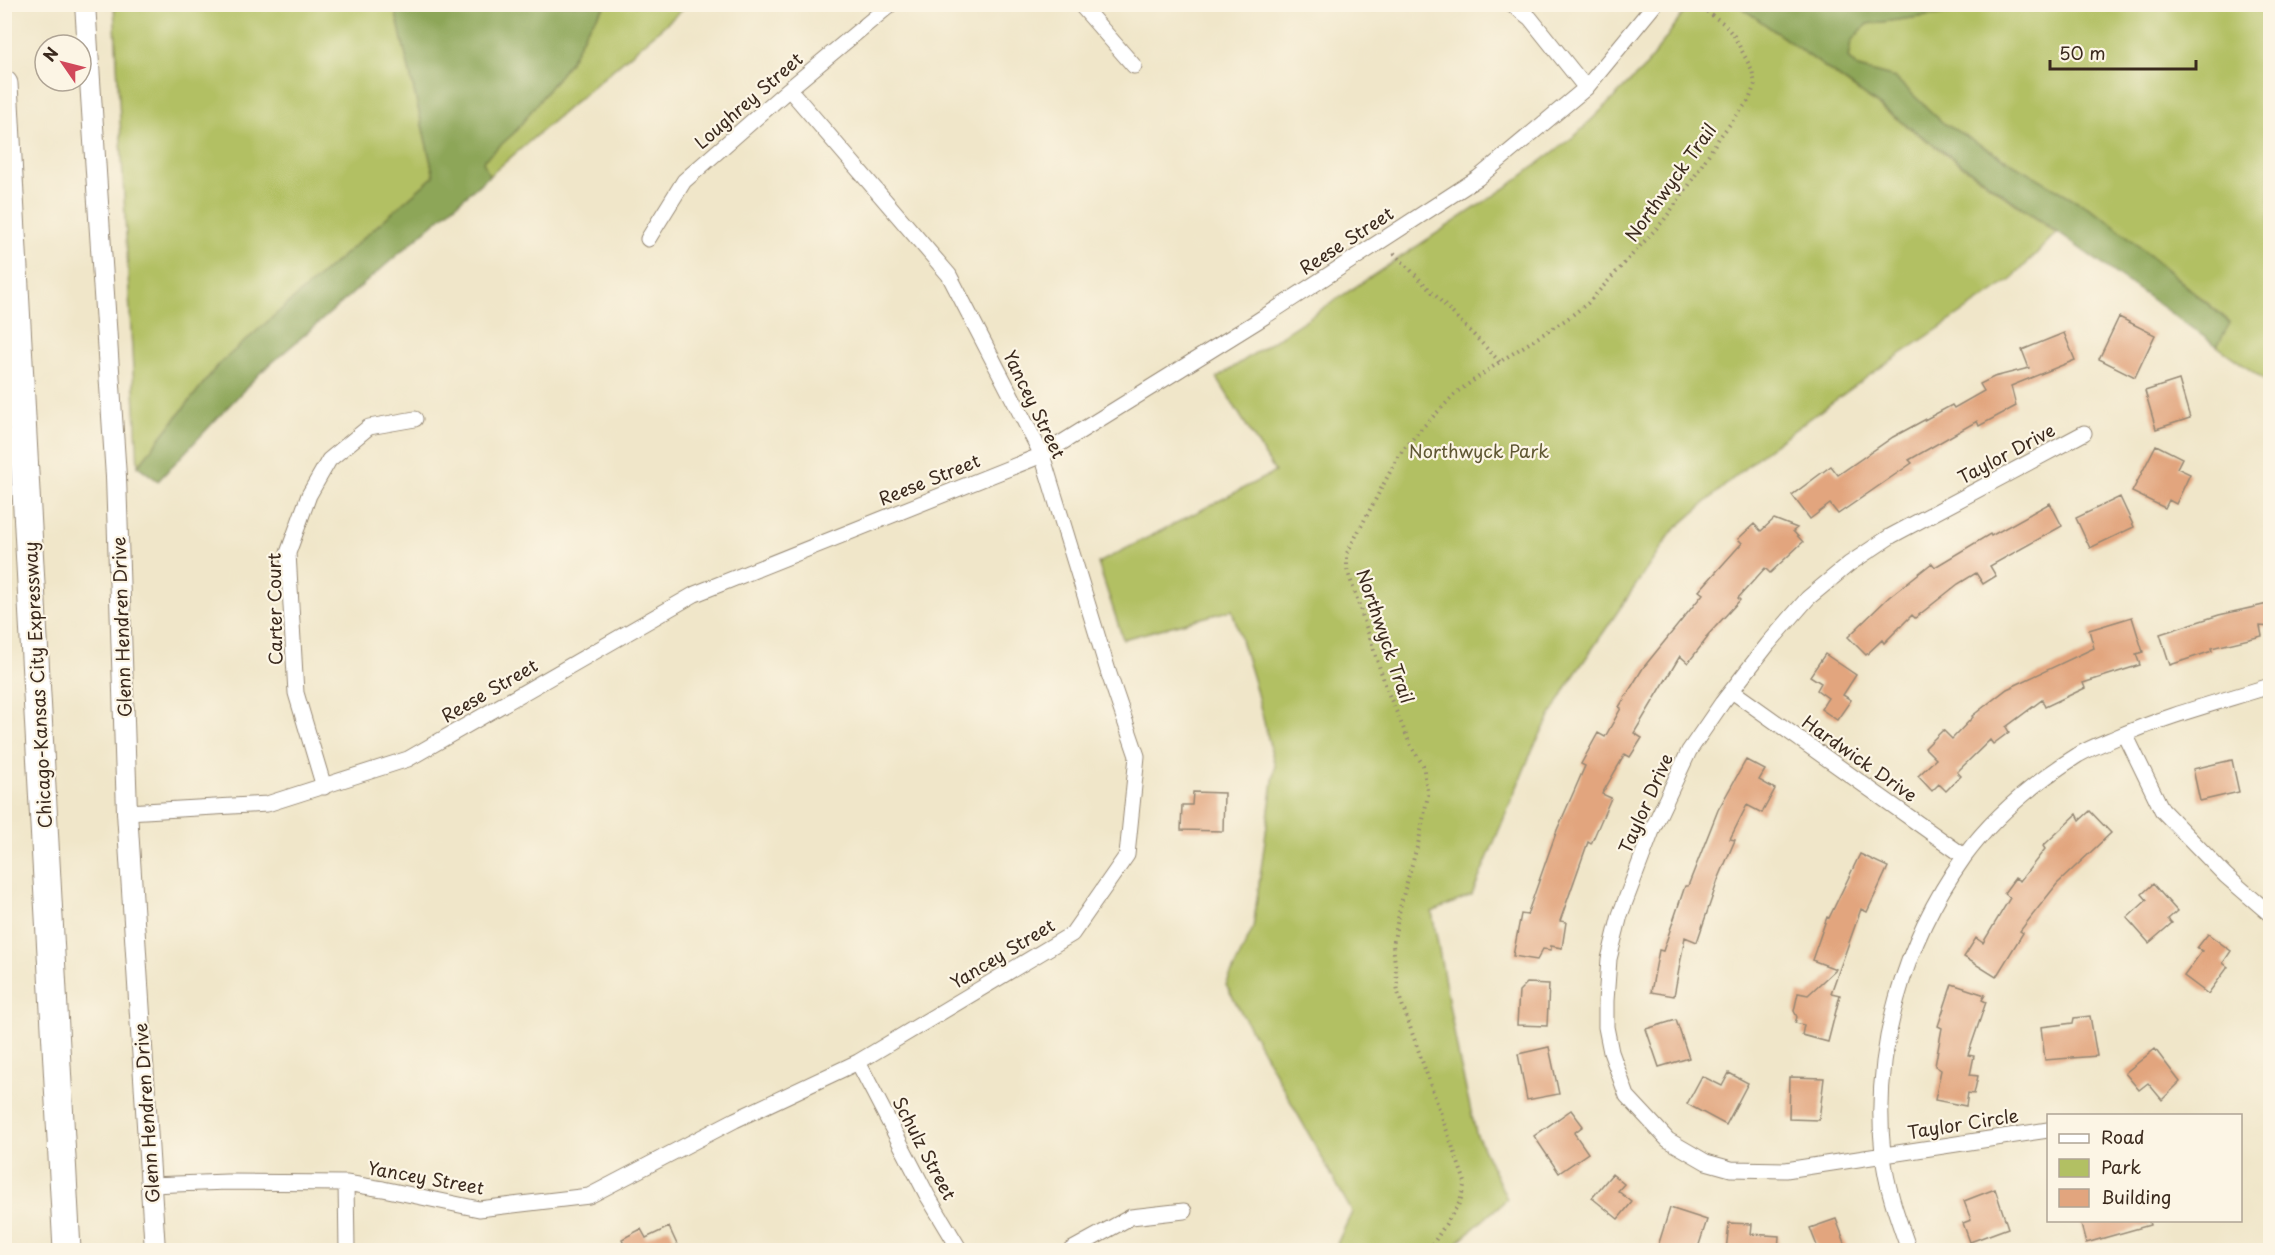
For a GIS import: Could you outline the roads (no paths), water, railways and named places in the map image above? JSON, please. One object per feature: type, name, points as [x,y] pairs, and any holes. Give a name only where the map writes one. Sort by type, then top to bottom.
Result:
[{"type":"highway","name":"Chicago-Kansas City Expressway","points":[[4,84],[67,1251]]},
{"type":"street","name":"Glenn Hendren Drive","points":[[85,4],[116,477],[127,812],[154,1251]]},
{"type":"street","name":"Loughrey Street","points":[[648,239],[684,181],[891,4]]},
{"type":"street","points":[[1080,4],[1134,66]]},
{"type":"street","points":[[1512,4],[1530,18],[1586,88]]},
{"type":"street","name":"Reese Street","points":[[127,812],[267,804],[408,759],[695,594],[1042,455],[1256,322],[1478,178],[1586,88],[1655,4]]},
{"type":"street","name":"Yancey Street","points":[[151,1185],[227,1182],[346,1183],[479,1209],[589,1197],[735,1120],[858,1062],[1072,934],[1127,855],[1137,756],[1109,674],[1042,455],[949,275],[789,89]]},
{"type":"street","name":"Carter Court","points":[[324,787],[296,693],[288,553],[309,495],[329,460],[369,427],[416,419]]},
{"type":"street","name":"Taylor Drive","points":[[1883,1155],[1786,1170],[1731,1168],[1706,1162],[1668,1140],[1627,1096],[1611,1052],[1606,1027],[1606,1001],[1610,959],[1620,915],[1653,828],[1689,751],[1768,644],[1808,598],[1849,564],[1891,536],[2084,433]]},
{"type":"street","points":[[1909,1251],[1893,1204],[1883,1155],[1881,1096],[1886,1050],[1898,994],[1918,936],[1964,856],[2031,786],[2080,754],[2150,724],[2271,686]]},
{"type":"street","name":"Hardwick Drive","points":[[1732,691],[1964,856]]},
{"type":"street","points":[[2126,734],[2162,810],[2226,876],[2271,914]]},
{"type":"street","name":"Schulz Street","points":[[858,1062],[927,1195],[960,1251]]},
{"type":"street","name":"Taylor Circle","points":[[1883,1155],[2047,1130]]},
{"type":"street","points":[[346,1183],[347,1251]]},
{"type":"street","points":[[1071,1251],[1131,1217],[1184,1211]]},
{"type":"park label","name":"Northwyck Park","points":[[1479,450]]}]
